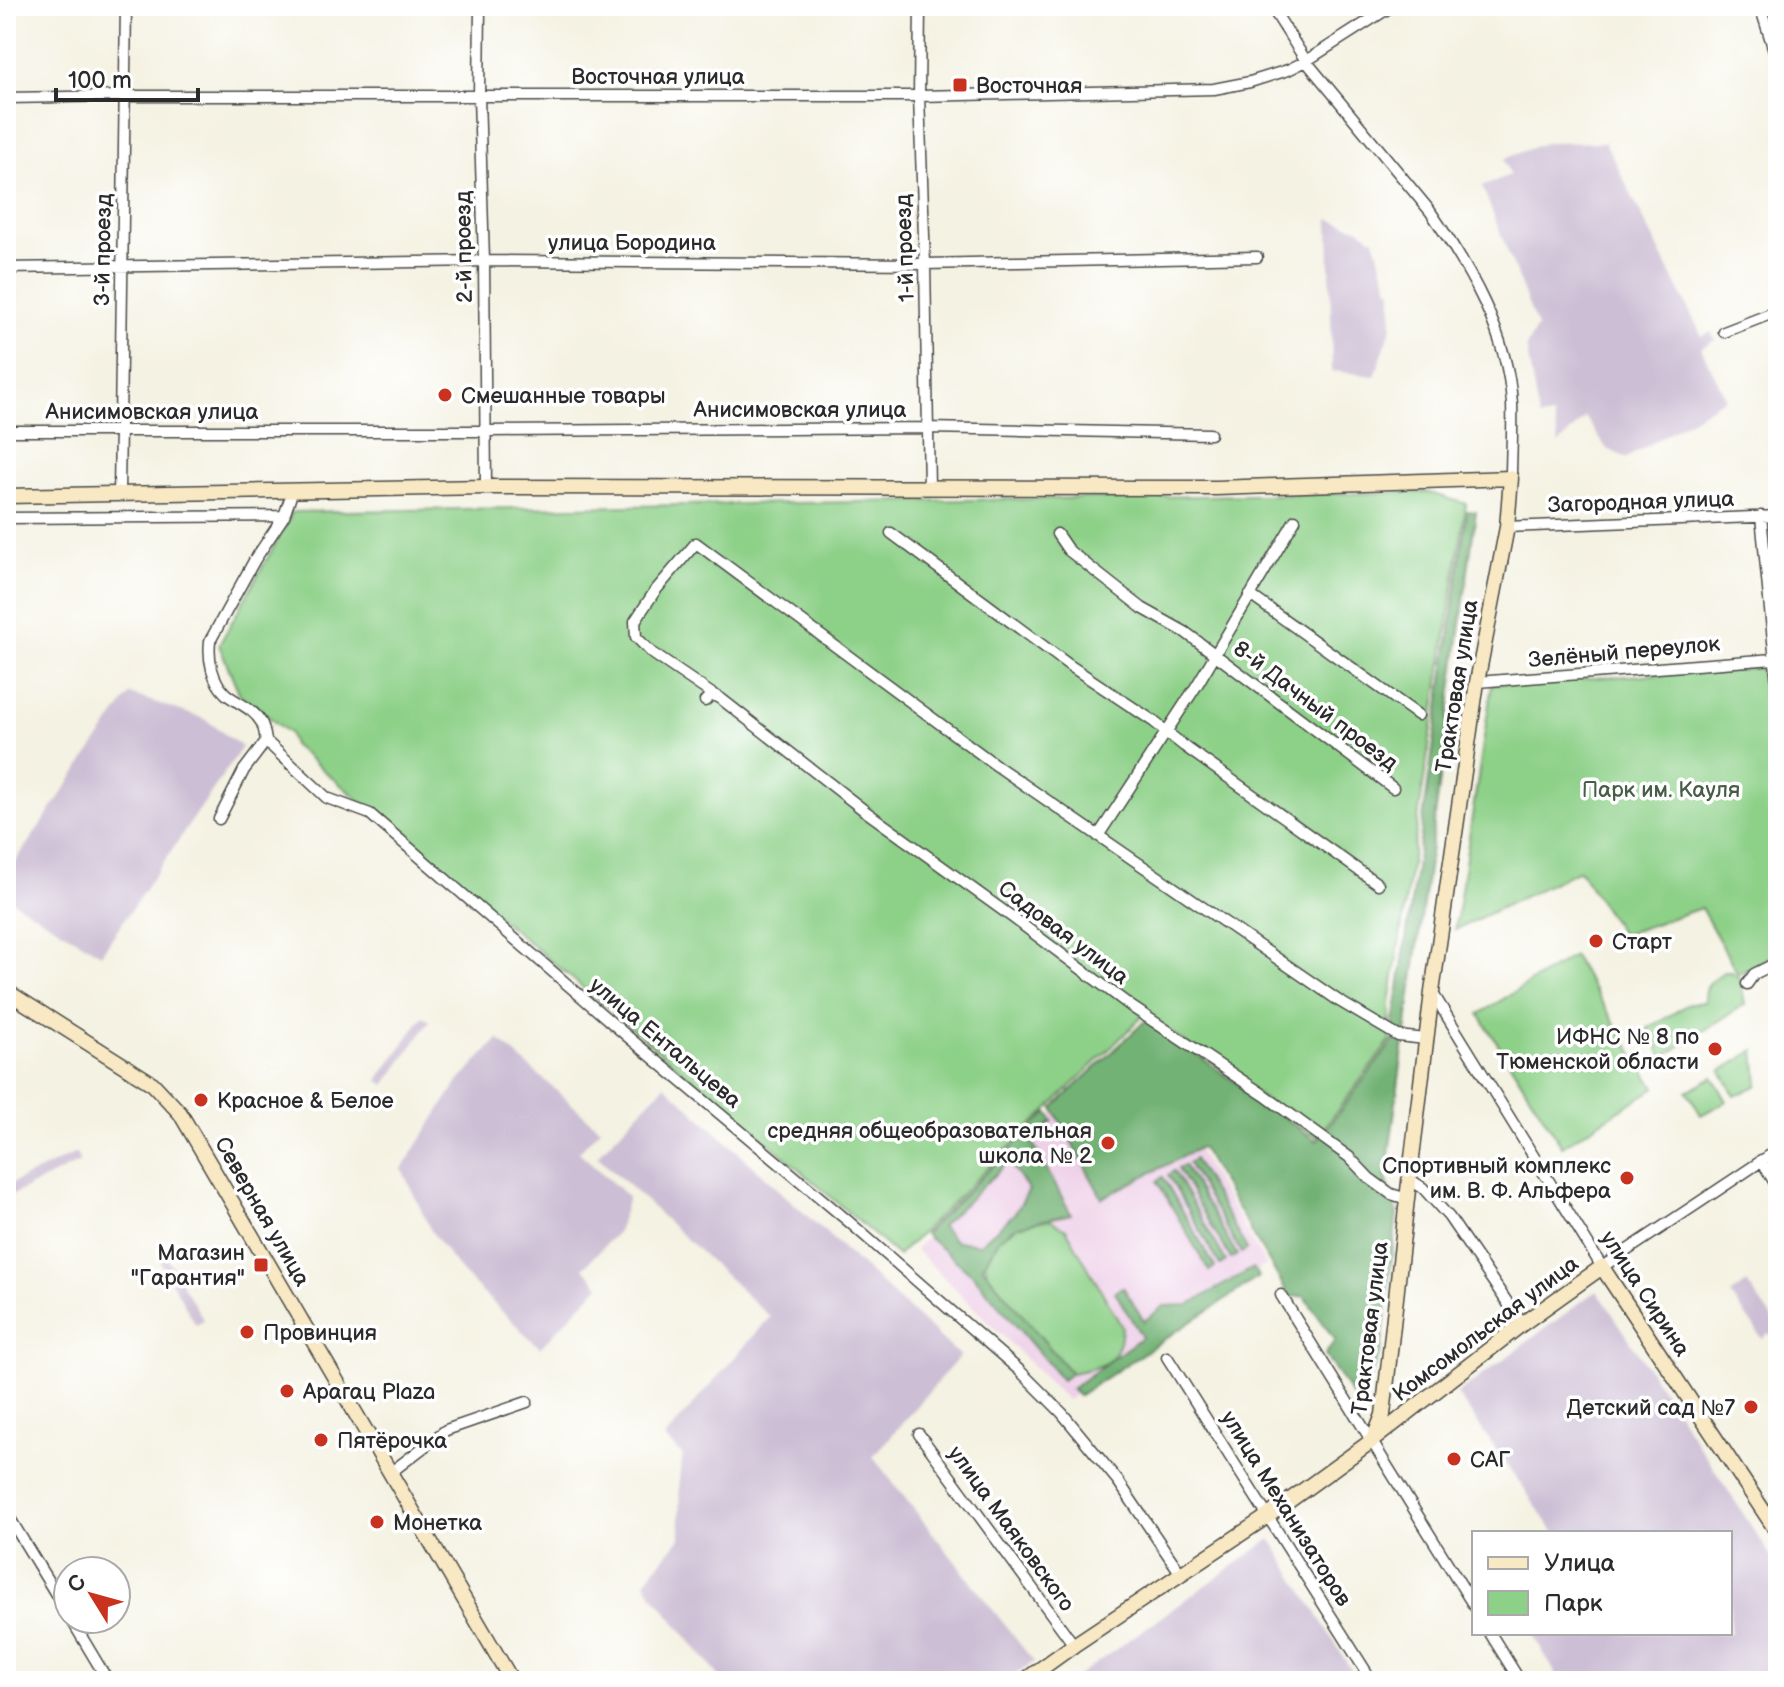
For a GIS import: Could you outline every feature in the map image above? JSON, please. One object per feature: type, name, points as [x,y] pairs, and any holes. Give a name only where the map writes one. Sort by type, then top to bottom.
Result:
[{"type":"street","name":"3-й проезд","points":[[119,495],[126,6]]},
{"type":"street","name":"2-й проезд","points":[[480,6],[486,487]]},
{"type":"street","name":"1-й проезд","points":[[920,6],[919,96],[929,488]]},
{"type":"street","name":"Трактовая улица","points":[[1271,6],[1306,61],[1430,211],[1447,236],[1486,306],[1503,351],[1512,401],[1507,527],[1477,682],[1432,992],[1383,1415],[1373,1440]]},
{"type":"street","name":"Восточная улица","points":[[6,98],[919,96],[1214,89],[1288,70],[1392,6]]},
{"type":"street","points":[[1760,6],[1778,63]]},
{"type":"street","name":"улица Бородина","points":[[6,268],[484,261],[925,264],[1257,257]]},
{"type":"street","points":[[1724,332],[1778,311]]},
{"type":"street","name":"Анисимовская улица","points":[[6,431],[928,428],[1210,434]]},
{"type":"street","points":[[6,496],[486,487],[1216,488],[1511,478]]},
{"type":"street","name":"улица Ентальцева","points":[[293,490],[284,516],[254,561],[210,641],[209,654],[217,682],[226,694],[251,710],[262,724],[266,741],[327,798],[370,814],[1019,1370],[1062,1413],[1118,1481],[1181,1574]]},
{"type":"street","points":[[6,518],[284,516]]},
{"type":"street","points":[[1761,516],[1778,693]]},
{"type":"street","name":"Загородная улица","points":[[1507,527],[1778,516]]},
{"type":"street","points":[[1295,520],[1167,732],[1098,836],[1339,1001],[1398,1036],[1426,1039]]},
{"type":"street","points":[[891,533],[1069,665],[1378,884]]},
{"type":"street","name":"8-й Дачный проезд","points":[[1057,534],[1068,550],[1142,608],[1185,632],[1393,788]]},
{"type":"street","name":"Садовая улица","points":[[1098,836],[997,766],[696,543],[655,591],[635,621],[636,637],[708,698],[720,698],[865,811],[1132,1007],[1264,1095],[1349,1157],[1369,1178],[1391,1194],[1407,1199]]},
{"type":"street","points":[[1250,595],[1418,715]]},
{"type":"street","name":"Зелёный переулок","points":[[1477,682],[1774,659]]},
{"type":"street","points":[[219,819],[244,770],[266,741]]},
{"type":"street","points":[[1747,984],[1754,974],[1778,962]]},
{"type":"street","name":"Северная улица","points":[[6,991],[153,1084],[180,1113],[512,1681]]},
{"type":"street","name":"улица Сирина","points":[[1432,992],[1602,1267],[1778,1533]]},
{"type":"street","name":"Комсомольская улица","points":[[1024,1681],[1268,1516],[1602,1267],[1778,1150]]},
{"type":"street","points":[[1761,1160],[1778,1188]]},
{"type":"street","points":[[1409,1179],[1423,1188],[1449,1217],[1522,1324]]},
{"type":"street","points":[[1281,1295],[1472,1603]]},
{"type":"street","name":"улица Механизаторов","points":[[1167,1357],[1372,1681]]},
{"type":"street","points":[[390,1473],[446,1430],[527,1402]]},
{"type":"street","name":"улица Маяковского","points":[[919,1434],[1074,1645]]},
{"type":"street","points":[[6,1512],[52,1589]]},
{"type":"street","points":[[80,1635],[108,1681]]},
{"type":"street","points":[[1491,1635],[1520,1681]]},
{"type":"street","points":[[671,1681],[676,1678],[710,1678],[715,1681]]},
{"type":"shaded area","points":[[1605,142],[1702,336],[1711,332],[1715,340],[1701,348],[1726,398],[1627,458],[1607,449],[1585,417],[1559,444],[1553,416],[1539,418],[1526,347],[1537,327],[1482,186],[1510,175],[1504,159],[1544,143]]},
{"type":"shaded area","points":[[1329,219],[1358,228],[1374,239],[1389,288],[1392,288],[1392,326],[1375,376],[1332,371]]},
{"type":"shaded area","points":[[130,694],[205,719],[242,747],[101,954],[6,897],[6,875]]},
{"type":"shaded area","points":[[423,1016],[430,1021],[385,1085],[378,1080]]},
{"type":"shaded area","name":"средняя общеобразовательная школа № 2","points":[[1131,1038],[1266,1265],[1067,1400],[915,1249]]},
{"type":"shaded area","points":[[498,1039],[600,1129],[579,1152],[628,1197],[619,1230],[583,1268],[600,1285],[540,1348],[461,1272],[431,1231],[402,1169],[456,1085]]},
{"type":"shaded area","points":[[665,1085],[960,1356],[873,1457],[1034,1662],[1005,1681],[723,1681],[652,1594],[645,1581],[680,1538],[679,1477],[683,1456],[664,1438],[770,1317],[597,1156]]},
{"type":"shaded area","points":[[76,1153],[80,1162],[6,1198],[6,1186]]},
{"type":"shaded area","points":[[166,1256],[204,1321],[196,1325],[159,1260]]},
{"type":"shaded area","points":[[1747,1283],[1778,1327],[1778,1333],[1772,1337],[1769,1333],[1762,1338],[1731,1295]]},
{"type":"shaded area","points":[[1597,1290],[1778,1567],[1778,1681],[1560,1681],[1533,1635],[1732,1635],[1732,1531],[1554,1531],[1457,1394]]},
{"type":"shaded area","points":[[1271,1539],[1358,1681],[1071,1681]]},
{"type":"green space","points":[[1427,492],[1466,504],[1390,1003],[1391,1040],[1317,1137],[1145,1014],[898,1256],[777,1150],[293,745],[289,733],[240,695],[219,645],[293,512]]},
{"type":"green space","points":[[1467,511],[1476,512],[1406,1032],[1393,1030]]},
{"type":"green space","name":"Парк им. Кауля","points":[[1760,668],[1778,807],[1778,953],[1738,974],[1701,908],[1622,935],[1579,870],[1455,930],[1492,684]]},
{"type":"green space","points":[[1573,956],[1655,1088],[1562,1146],[1479,1014]]},
{"type":"green space","points":[[1724,972],[1732,972],[1740,978],[1745,1004],[1663,1057],[1647,1029],[1689,1004],[1704,1002],[1709,984]]},
{"type":"green space","points":[[1147,1019],[1317,1141],[1394,1040],[1404,1042],[1386,1177],[1397,1213],[1381,1352],[1357,1403],[1325,1355],[1335,1340],[1304,1296],[1290,1297],[1201,1147],[1102,1198],[1053,1108]]},
{"type":"green space","points":[[1755,1050],[1758,1085],[1735,1096],[1721,1071]]},
{"type":"green space","points":[[1713,1077],[1727,1101],[1701,1115],[1687,1091]]},
{"type":"green space","points":[[1048,1112],[1053,1121],[1031,1140],[1071,1214],[1018,1226],[1000,1238],[982,1267],[1071,1373],[1062,1380],[973,1275],[924,1234]],"holes":[[[1008,1162],[1029,1190],[1015,1213],[980,1244],[955,1241],[941,1226]]]},
{"type":"green space","points":[[1194,1159],[1247,1249],[1241,1253],[1188,1163]]},
{"type":"green space","points":[[1184,1165],[1237,1255],[1231,1259],[1178,1169]]},
{"type":"green space","points":[[1174,1171],[1226,1261],[1220,1265],[1168,1175]]},
{"type":"green space","points":[[1163,1177],[1215,1267],[1209,1271],[1157,1181]]},
{"type":"green space","points":[[1049,1219],[1066,1229],[1122,1327],[1118,1349],[1100,1366],[1071,1373],[987,1274],[985,1262],[1000,1238],[1018,1226]]},
{"type":"green space","points":[[1253,1268],[1259,1277],[1078,1396],[1071,1389],[1142,1337],[1115,1292],[1123,1287],[1144,1321],[1164,1306],[1188,1305]]},
{"type":"place","name":"Восточная","points":[[960,85]]},
{"type":"place","name":"Смешанные товары","points":[[445,395]]},
{"type":"place","name":"Старт","points":[[1596,941]]},
{"type":"place","name":"ИФНС № 8 по Тюменской области","points":[[1715,1049]]},
{"type":"place","name":"Красное & Белое","points":[[201,1100]]},
{"type":"place","name":"средняя общеобразовательная школа № 2","points":[[1108,1143]]},
{"type":"place","name":"Спортивный комплекс им. В. Ф. Альфера","points":[[1627,1178]]},
{"type":"place","name":"Магазин \"Гарантия\"","points":[[261,1265]]},
{"type":"place","name":"Провинция","points":[[247,1332]]},
{"type":"place","name":"Арагац Plaza","points":[[287,1391]]},
{"type":"place","name":"Детский сад №7","points":[[1751,1407]]},
{"type":"place","name":"Пятёрочка","points":[[321,1440]]},
{"type":"place","name":"САГ","points":[[1454,1459]]},
{"type":"place","name":"Монетка","points":[[377,1522]]}]
